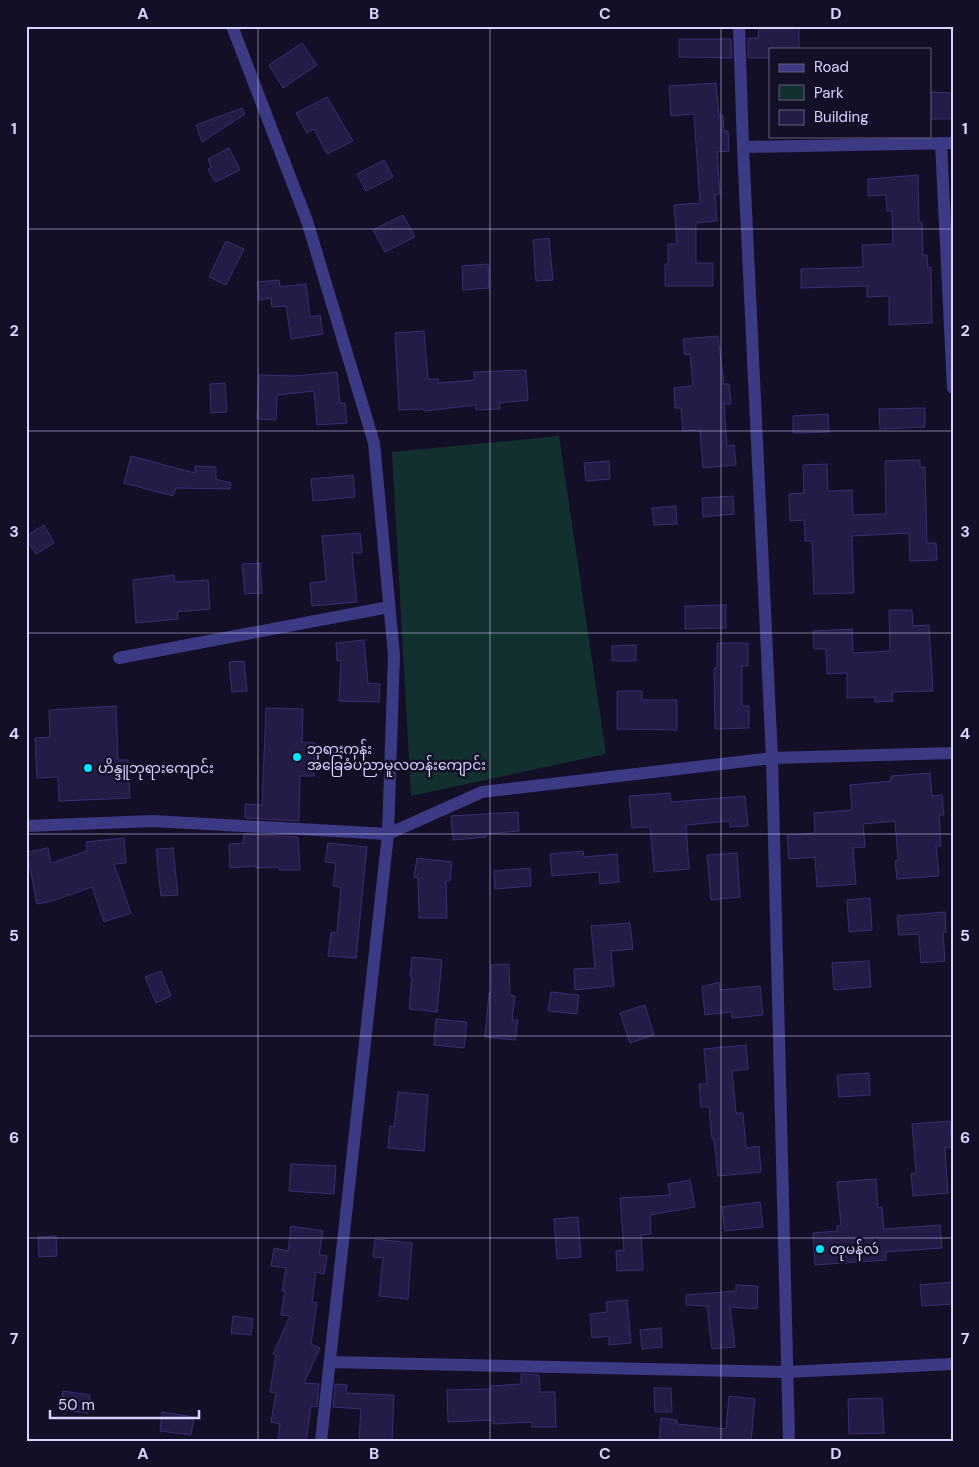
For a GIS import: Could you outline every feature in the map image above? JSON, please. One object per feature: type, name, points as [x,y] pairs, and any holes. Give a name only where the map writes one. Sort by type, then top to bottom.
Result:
[{"type":"street","points":[[232,26],[306,221],[374,443],[394,655],[388,834],[321,1441]]},
{"type":"street","points":[[739,26],[772,758],[789,1441]]},
{"type":"street","points":[[743,147],[947,143],[953,388]]},
{"type":"street","points":[[119,658],[389,607]]},
{"type":"street","points":[[26,826],[153,821],[388,834],[482,792],[772,758],[953,753]]},
{"type":"street","points":[[330,1362],[787,1372],[953,1364]]},
{"type":"green space","points":[[559,436],[606,754],[411,796],[392,452]]},
{"type":"building","points":[[759,26],[799,26],[799,48],[769,48],[769,58],[748,58],[748,38],[758,38]]},
{"type":"building","points":[[679,39],[731,39],[732,58],[679,57]]},
{"type":"building","points":[[302,43],[317,65],[283,88],[269,65]]},
{"type":"building","points":[[716,83],[719,116],[723,115],[724,131],[728,131],[729,151],[717,152],[720,194],[715,195],[717,221],[696,223],[696,263],[713,263],[713,286],[665,286],[665,264],[668,264],[668,244],[677,244],[674,205],[700,203],[694,114],[671,116],[669,86]]},
{"type":"building","points":[[932,92],[953,93],[953,119],[932,119]]},
{"type":"building","points":[[327,97],[353,141],[327,154],[314,129],[307,133],[296,113]]},
{"type":"building","points":[[242,108],[245,114],[202,142],[196,125]]},
{"type":"building","points":[[229,148],[240,170],[215,182],[208,169],[211,167],[208,159]]},
{"type":"building","points":[[384,160],[393,177],[366,191],[357,174]]},
{"type":"building","points":[[918,175],[919,222],[922,222],[923,255],[927,255],[928,268],[931,267],[932,323],[889,325],[889,296],[867,297],[867,286],[801,288],[801,269],[863,267],[862,245],[893,244],[892,211],[887,211],[886,195],[868,196],[868,179]]},
{"type":"building","points":[[403,215],[415,237],[385,252],[373,230]]},
{"type":"building","points":[[549,238],[553,280],[536,281],[533,240]]},
{"type":"building","points":[[226,241],[244,249],[226,285],[209,277]]},
{"type":"building","points":[[488,264],[489,288],[463,290],[462,266]]},
{"type":"building","points":[[279,280],[280,287],[306,284],[310,317],[320,315],[323,334],[291,339],[286,306],[272,307],[271,298],[259,300],[257,282]]},
{"type":"building","points":[[424,331],[428,379],[438,379],[438,383],[474,380],[474,372],[526,370],[528,400],[499,403],[500,409],[476,410],[476,405],[424,411],[423,409],[399,410],[395,333]]},
{"type":"building","points":[[718,336],[724,384],[729,384],[731,404],[724,404],[727,446],[734,445],[736,465],[703,468],[700,430],[683,431],[681,408],[675,408],[674,388],[693,386],[690,354],[685,355],[683,339]]},
{"type":"building","points":[[337,372],[340,403],[345,403],[347,423],[317,425],[314,391],[277,395],[276,420],[257,419],[259,375],[294,376]]},
{"type":"building","points":[[225,383],[227,412],[211,413],[210,384]]},
{"type":"building","points":[[925,408],[925,427],[880,429],[879,409]]},
{"type":"building","points":[[828,414],[829,432],[793,433],[793,416]]},
{"type":"building","points":[[131,456],[195,473],[195,466],[216,467],[216,479],[231,483],[230,489],[176,488],[173,496],[124,483]]},
{"type":"building","points":[[920,460],[920,467],[925,467],[927,543],[936,543],[937,560],[910,561],[909,533],[852,536],[854,593],[814,594],[812,541],[805,541],[804,520],[790,521],[789,494],[804,493],[803,465],[827,464],[828,491],[852,490],[853,515],[886,514],[885,461]]},
{"type":"building","points":[[609,461],[610,479],[586,481],[584,463]]},
{"type":"building","points":[[353,475],[355,497],[313,501],[311,479]]},
{"type":"building","points":[[733,496],[734,514],[703,517],[702,498]]},
{"type":"building","points":[[676,506],[677,524],[654,525],[652,508]]},
{"type":"building","points":[[44,525],[54,543],[36,554],[26,536]]},
{"type":"building","points":[[360,533],[362,553],[352,553],[357,602],[312,606],[310,583],[326,581],[322,536]]},
{"type":"building","points":[[260,563],[262,593],[245,594],[242,564]]},
{"type":"building","points":[[174,575],[175,582],[208,580],[210,609],[177,612],[178,619],[136,623],[133,580]]},
{"type":"building","points":[[726,605],[726,628],[685,629],[685,606]]},
{"type":"building","points":[[889,610],[912,610],[913,626],[929,625],[933,691],[892,692],[893,701],[875,702],[875,697],[847,698],[847,673],[827,674],[826,649],[814,649],[813,631],[852,629],[853,653],[890,651]]},
{"type":"building","points":[[364,640],[368,683],[380,684],[379,702],[339,701],[341,661],[337,661],[336,643]]},
{"type":"building","points":[[717,643],[748,643],[748,666],[742,666],[742,706],[749,706],[749,728],[715,729],[714,668],[717,668]]},
{"type":"building","points":[[636,645],[636,661],[612,661],[612,646]]},
{"type":"building","points":[[244,661],[247,691],[232,692],[229,662]]},
{"type":"building","points":[[617,691],[642,691],[642,700],[677,700],[677,730],[617,729]]},
{"type":"building","points":[[116,706],[118,760],[128,760],[130,798],[59,801],[58,777],[37,778],[35,738],[50,737],[49,710]]},
{"type":"building","points":[[266,708],[303,709],[302,742],[315,743],[314,776],[300,776],[299,821],[245,818],[245,804],[262,805]]},
{"type":"building","points":[[930,773],[932,796],[942,795],[944,815],[939,815],[941,846],[936,846],[939,876],[897,879],[895,861],[898,860],[895,821],[863,824],[865,847],[853,848],[856,884],[817,887],[815,857],[789,859],[787,835],[815,833],[814,813],[852,810],[850,785],[891,781],[891,776]]},
{"type":"building","points":[[670,793],[671,802],[745,796],[748,826],[730,827],[730,821],[686,825],[689,869],[654,872],[650,827],[632,828],[629,796]]},
{"type":"building","points":[[518,812],[519,831],[453,840],[451,816]]},
{"type":"building","points":[[244,834],[298,837],[300,870],[279,870],[279,867],[256,868],[256,866],[230,868],[229,844],[243,843]]},
{"type":"building","points":[[124,838],[126,863],[114,864],[131,913],[104,922],[92,887],[52,901],[37,904],[27,852],[48,848],[51,863],[87,851],[86,842]]},
{"type":"building","points":[[328,843],[367,847],[356,958],[328,956],[331,932],[337,933],[341,887],[333,886],[336,863],[325,862]]},
{"type":"building","points":[[173,848],[178,895],[161,896],[156,849]]},
{"type":"building","points":[[583,851],[584,857],[617,854],[619,882],[600,884],[599,872],[552,876],[550,854]]},
{"type":"building","points":[[737,853],[740,897],[711,900],[707,855]]},
{"type":"building","points":[[417,858],[452,862],[450,881],[446,881],[447,918],[419,918],[418,878],[414,877]]},
{"type":"building","points":[[530,868],[531,886],[495,889],[494,871]]},
{"type":"building","points":[[870,898],[872,930],[849,932],[847,900]]},
{"type":"building","points":[[945,912],[946,932],[943,932],[945,961],[921,963],[919,934],[899,935],[897,916]]},
{"type":"building","points":[[630,923],[633,949],[611,951],[614,986],[575,990],[574,969],[595,968],[591,926]]},
{"type":"building","points":[[412,957],[442,960],[437,1012],[409,1009]]},
{"type":"building","points":[[869,961],[871,987],[834,990],[832,963]]},
{"type":"building","points":[[509,964],[510,995],[515,996],[512,1020],[518,1020],[515,1040],[485,1037],[489,993],[492,993],[491,965]]},
{"type":"building","points":[[161,971],[171,996],[156,1003],[145,977]]},
{"type":"building","points":[[719,982],[720,990],[760,986],[763,1015],[732,1018],[731,1012],[705,1015],[702,987]]},
{"type":"building","points":[[551,992],[579,995],[577,1014],[548,1011]]},
{"type":"building","points":[[645,1005],[654,1035],[630,1043],[620,1013]]},
{"type":"building","points":[[436,1019],[467,1022],[464,1048],[434,1045]]},
{"type":"building","points":[[746,1045],[748,1069],[732,1071],[736,1113],[743,1113],[746,1148],[759,1146],[761,1172],[718,1176],[709,1107],[701,1107],[699,1084],[707,1084],[704,1049]]},
{"type":"building","points":[[869,1073],[870,1095],[839,1097],[837,1075]]},
{"type":"building","points":[[398,1092],[428,1095],[424,1151],[388,1148],[390,1126],[394,1127]]},
{"type":"building","points":[[950,1121],[952,1147],[945,1148],[948,1193],[913,1196],[911,1174],[916,1173],[912,1124]]},
{"type":"building","points":[[291,1164],[336,1166],[334,1194],[289,1191]]},
{"type":"building","points":[[876,1179],[878,1208],[882,1207],[884,1229],[940,1225],[942,1248],[886,1252],[886,1260],[815,1265],[813,1233],[837,1231],[837,1226],[841,1225],[837,1182]]},
{"type":"building","points":[[690,1180],[695,1207],[650,1215],[651,1234],[641,1235],[643,1270],[617,1271],[616,1251],[624,1250],[620,1198],[670,1195],[668,1184]]},
{"type":"building","points":[[760,1202],[763,1227],[725,1231],[722,1207]]},
{"type":"building","points":[[578,1217],[581,1257],[557,1259],[554,1219]]},
{"type":"building","points":[[291,1226],[323,1231],[319,1255],[327,1256],[324,1274],[316,1272],[312,1302],[317,1303],[311,1344],[320,1348],[304,1383],[319,1384],[317,1407],[311,1406],[306,1441],[278,1441],[280,1424],[271,1422],[276,1393],[270,1392],[276,1355],[273,1354],[290,1316],[281,1315],[285,1291],[282,1291],[286,1268],[271,1266],[274,1248],[288,1251]]},
{"type":"building","points":[[56,1236],[57,1256],[39,1257],[38,1237]]},
{"type":"building","points":[[375,1239],[412,1243],[408,1299],[379,1296],[383,1258],[373,1257]]},
{"type":"building","points":[[953,1282],[953,1304],[922,1306],[920,1285]]},
{"type":"building","points":[[736,1285],[758,1286],[757,1309],[730,1307],[735,1347],[712,1349],[707,1306],[686,1305],[686,1295],[736,1291]]},
{"type":"building","points":[[627,1300],[631,1343],[609,1345],[609,1336],[592,1338],[590,1314],[607,1312],[606,1302]]},
{"type":"building","points":[[233,1316],[253,1319],[251,1335],[231,1333]]},
{"type":"building","points":[[661,1328],[662,1347],[642,1349],[640,1330]]},
{"type":"building","points":[[521,1374],[539,1375],[540,1392],[555,1392],[556,1427],[532,1427],[532,1422],[493,1424],[493,1420],[448,1422],[447,1390],[491,1389],[491,1386],[521,1384]]},
{"type":"building","points":[[335,1384],[347,1385],[346,1393],[394,1395],[392,1441],[359,1441],[361,1409],[333,1407]]},
{"type":"building","points":[[654,1388],[671,1388],[672,1412],[655,1412]]},
{"type":"building","points":[[63,1391],[90,1395],[88,1413],[61,1410]]},
{"type":"building","points":[[729,1396],[755,1399],[751,1441],[677,1441],[659,1439],[661,1418],[677,1420],[677,1424],[726,1429]]},
{"type":"building","points":[[882,1398],[884,1433],[849,1434],[848,1399]]},
{"type":"building","points":[[162,1412],[194,1417],[191,1435],[160,1431]]},
{"type":"place","name":"ဘုရားကုန်း အခြေခံပညာမူလတန်းကျောင်း","points":[[297,757]]},
{"type":"place","name":"ဟိန္ဒူဘုရားကျောင်း","points":[[88,768]]},
{"type":"place","name":"တုမန်လဴ","points":[[820,1249]]}]
